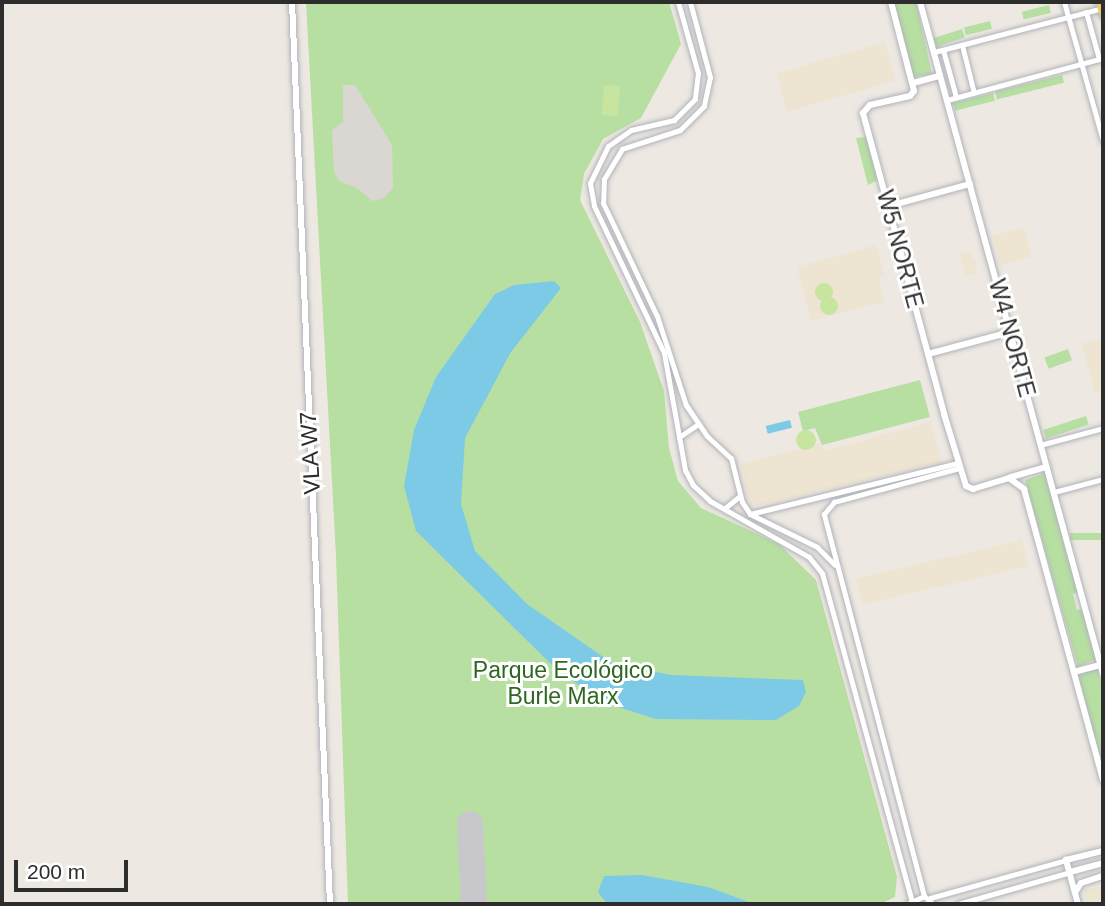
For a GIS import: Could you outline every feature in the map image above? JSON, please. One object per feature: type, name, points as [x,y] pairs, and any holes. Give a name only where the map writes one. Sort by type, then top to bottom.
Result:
[{"type":"main road","name":"VLA W7","points":[[292,2],[330,904]]},
{"type":"main road","points":[[891,2],[913,83],[940,76]]},
{"type":"main road","name":"W4 NORTE","points":[[920,2],[1103,674]]},
{"type":"main road","name":"W5 NORTE","points":[[913,83],[910,96],[863,110],[959,466]]},
{"type":"main road","points":[[889,206],[970,184]]},
{"type":"main road","points":[[928,354],[1010,332]]},
{"type":"main road","points":[[959,466],[970,489],[1047,468]]},
{"type":"main road","points":[[1047,468],[1026,477],[1024,489],[1103,780]]},
{"type":"main road","points":[[1009,478],[1024,489]]},
{"type":"main road","points":[[1074,672],[1101,665]]},
{"type":"main road","points":[[1078,904],[1066,860],[1103,851]]},
{"type":"main road","points":[[1070,872],[1103,863]]},
{"type":"main road","points":[[1075,893],[1081,883],[1103,876]]},
{"type":"street","points":[[678,2],[698,73],[695,99],[674,120],[618,136],[594,168],[590,183],[594,206],[664,353],[685,470],[693,485],[725,508],[809,557],[822,573],[853,677],[909,902],[929,900],[1066,860]]},
{"type":"street","points":[[690,2],[710,77],[704,106],[680,130],[631,142],[610,163],[606,173],[603,203],[657,316],[685,405],[698,424],[731,458],[740,496],[750,513],[817,547],[835,565]]},
{"type":"street","points":[[1064,2],[1103,141]]},
{"type":"street","points":[[934,52],[1102,8]]},
{"type":"street","points":[[947,100],[1101,59],[1086,12]]},
{"type":"street","points":[[961,45],[974,93]]},
{"type":"street","points":[[943,50],[956,97]]},
{"type":"street","points":[[600,159],[610,163]]},
{"type":"street","points":[[594,168],[606,173]]},
{"type":"street","points":[[679,437],[698,424]]},
{"type":"street","points":[[1041,444],[1103,428]]},
{"type":"street","points":[[750,513],[959,466]]},
{"type":"street","points":[[929,900],[824,523],[828,506],[959,466]]},
{"type":"street","points":[[1054,492],[1103,480]]},
{"type":"street","points":[[725,508],[740,496]]},
{"type":"street","points":[[853,677],[859,682],[865,677]]},
{"type":"street","points":[[857,696],[860,688],[869,691]]},
{"type":"street","points":[[958,904],[1070,872]]},
{"type":"shaded area","points":[[885,42],[896,80],[787,112],[776,73]]},
{"type":"shaded area","points":[[343,85],[355,85],[392,145],[393,188],[384,198],[372,201],[357,188],[339,181],[334,171],[332,130],[343,122]]},
{"type":"shaded area","points":[[1024,227],[1032,257],[1000,265],[992,236]]},
{"type":"shaded area","points":[[876,245],[884,275],[879,279],[884,302],[811,321],[797,267]]},
{"type":"shaded area","points":[[968,251],[976,263],[975,274],[966,276],[959,253]]},
{"type":"shaded area","points":[[1103,338],[1103,390],[1095,393],[1082,344]]},
{"type":"shaded area","points":[[931,422],[942,462],[751,507],[740,464],[821,443],[824,451]]},
{"type":"shaded area","points":[[1022,540],[1028,566],[862,605],[856,578]]},
{"type":"shaded area","points":[[1103,886],[1103,904],[1088,904],[1084,890]]},
{"type":"green space","name":"Parque Ecológico Burle Marx","points":[[306,2],[669,2],[681,44],[641,118],[603,139],[584,174],[580,200],[640,322],[664,391],[669,448],[678,481],[701,508],[779,544],[816,580],[897,877],[895,897],[880,904],[348,904],[336,556]]},
{"type":"green space","points":[[893,2],[916,2],[932,74],[913,77]]},
{"type":"green space","points":[[1049,5],[1051,13],[1024,20],[1022,12]]},
{"type":"green space","points":[[990,21],[992,29],[966,35],[964,28]]},
{"type":"green space","points":[[962,29],[965,38],[936,47],[933,38]]},
{"type":"green space","points":[[1062,75],[1064,83],[997,99],[995,92]]},
{"type":"green space","points":[[604,85],[620,86],[618,116],[602,115]]},
{"type":"green space","points":[[993,93],[995,101],[955,111],[953,103]]},
{"type":"green space","points":[[866,137],[878,180],[868,185],[856,138]]},
{"type":"green space","points":[[824,283],[830,286],[833,292],[830,298],[824,301],[818,298],[815,292],[818,286]]},
{"type":"green space","points":[[829,297],[835,300],[838,306],[835,312],[829,315],[823,312],[820,306],[823,300]]},
{"type":"green space","points":[[1068,349],[1072,360],[1049,369],[1045,358]]},
{"type":"green space","points":[[920,380],[930,417],[822,445],[815,428],[803,431],[798,412]]},
{"type":"green space","points":[[1086,416],[1089,425],[1046,438],[1043,430]]},
{"type":"green space","points":[[806,430],[813,433],[816,440],[813,447],[806,450],[799,447],[796,440],[799,433]]},
{"type":"green space","points":[[1045,473],[1078,592],[1073,594],[1077,610],[1083,609],[1096,659],[1078,667],[1025,480]]},
{"type":"green space","points":[[1070,533],[1103,533],[1103,540],[1070,540]]},
{"type":"green space","points":[[1096,668],[1103,685],[1103,769],[1078,674]]},
{"type":"water","points":[[554,281],[561,288],[511,352],[465,438],[461,504],[475,551],[527,604],[612,663],[671,675],[803,680],[806,692],[799,706],[776,720],[656,719],[602,702],[555,668],[416,531],[404,486],[414,430],[436,377],[495,294],[514,285]]},
{"type":"water","points":[[790,420],[792,428],[768,434],[766,426]]},
{"type":"water","points":[[642,875],[708,887],[754,904],[607,904],[598,892],[604,876]]},
{"type":"runway","points":[[470,824],[474,904]]}]
